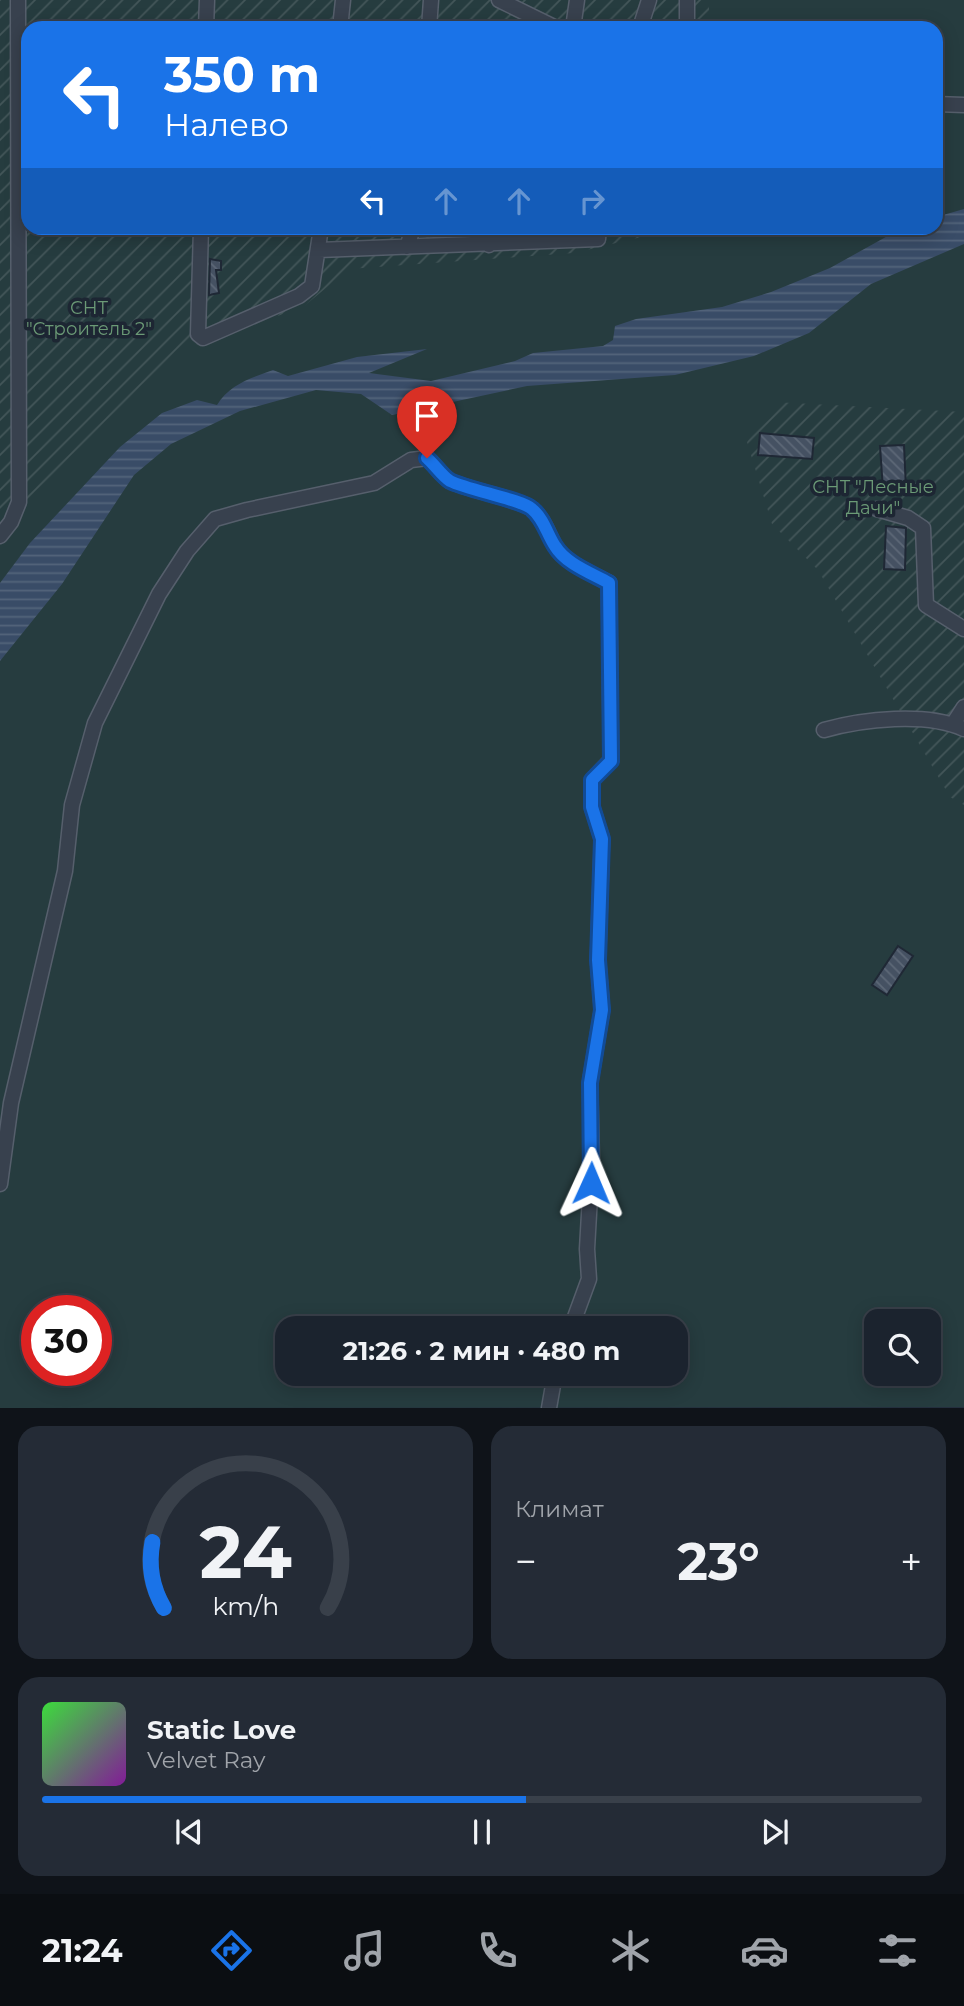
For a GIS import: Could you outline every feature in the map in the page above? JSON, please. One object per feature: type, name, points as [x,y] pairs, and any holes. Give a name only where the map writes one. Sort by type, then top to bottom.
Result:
[{"type":"street","points":[[0,536],[11,522],[19,502],[18,0]]},
{"type":"street","points":[[206,21],[207,0]]},
{"type":"street","points":[[341,21],[343,0]]},
{"type":"street","points":[[430,21],[431,0]]},
{"type":"street","points":[[499,0],[541,21]]},
{"type":"street","points":[[574,21],[576,0]]},
{"type":"street","points":[[642,21],[649,0]]},
{"type":"street","points":[[687,0],[687,21]]},
{"type":"street","points":[[520,21],[521,12]]},
{"type":"street","points":[[943,104],[964,105]]},
{"type":"street","points":[[201,235],[198,334],[202,338],[299,296],[312,286],[320,235]]},
{"type":"street","points":[[407,247],[411,235]]},
{"type":"street","points":[[489,245],[501,235]]},
{"type":"street","points":[[319,250],[489,245],[598,239],[598,235]]},
{"type":"street","points":[[0,1184],[14,1091],[65,871],[75,793],[95,723],[159,594],[187,551],[215,519],[374,484],[411,460],[427,458],[439,468],[447,480],[531,507],[546,526],[556,548],[573,563],[609,583],[611,761],[592,780],[592,807],[602,839],[598,960],[602,1010],[590,1083],[592,1161],[587,1249],[589,1279],[575,1316]]},
{"type":"street","points":[[877,509],[908,518],[923,528],[926,605],[964,629]]},
{"type":"street","points":[[824,730],[851,722],[912,719],[958,727],[964,708]]},
{"type":"street","points":[[549,1408],[553,1386]]},
{"type":"green space","points":[[0,0],[964,0],[964,1407],[0,1408]]},
{"type":"green space","name":"СНТ \"Строитель 2\"","points":[[0,0],[709,0],[709,21],[21,21],[21,235],[650,235],[574,253],[349,269],[303,307],[186,348],[0,541]]},
{"type":"green space","name":"СНТ \"Лесные Дачи\"","points":[[774,402],[964,412],[964,805],[950,797],[818,570],[772,524],[747,442]]},
{"type":"water","points":[[964,209],[964,244],[871,284],[809,333],[754,356],[675,375],[527,386],[392,415],[361,394],[316,390],[240,411],[171,444],[134,475],[62,584],[0,661],[0,583],[30,543],[120,447],[162,413],[197,400],[217,405],[235,387],[273,370],[288,376],[357,357],[427,349],[369,373],[431,381],[515,361],[533,353],[603,346],[613,340],[615,326],[636,319],[722,307],[771,292],[830,268],[889,235],[943,235],[943,215]]},
{"type":"building","points":[[210,259],[221,261],[221,270],[216,270],[219,293],[209,295]]},
{"type":"building","points":[[760,433],[814,438],[812,459],[758,455]]},
{"type":"building","points":[[904,445],[906,489],[883,490],[880,446]]},
{"type":"building","points":[[886,526],[906,528],[905,570],[884,569]]},
{"type":"building","points":[[898,946],[913,956],[887,995],[872,985]]},
{"type":"route","points":[[427,458],[439,468],[447,480],[531,507],[546,526],[556,548],[573,563],[609,583],[611,761],[592,780],[592,807],[602,839],[598,960],[602,1010],[590,1083],[591,1183]]}]
